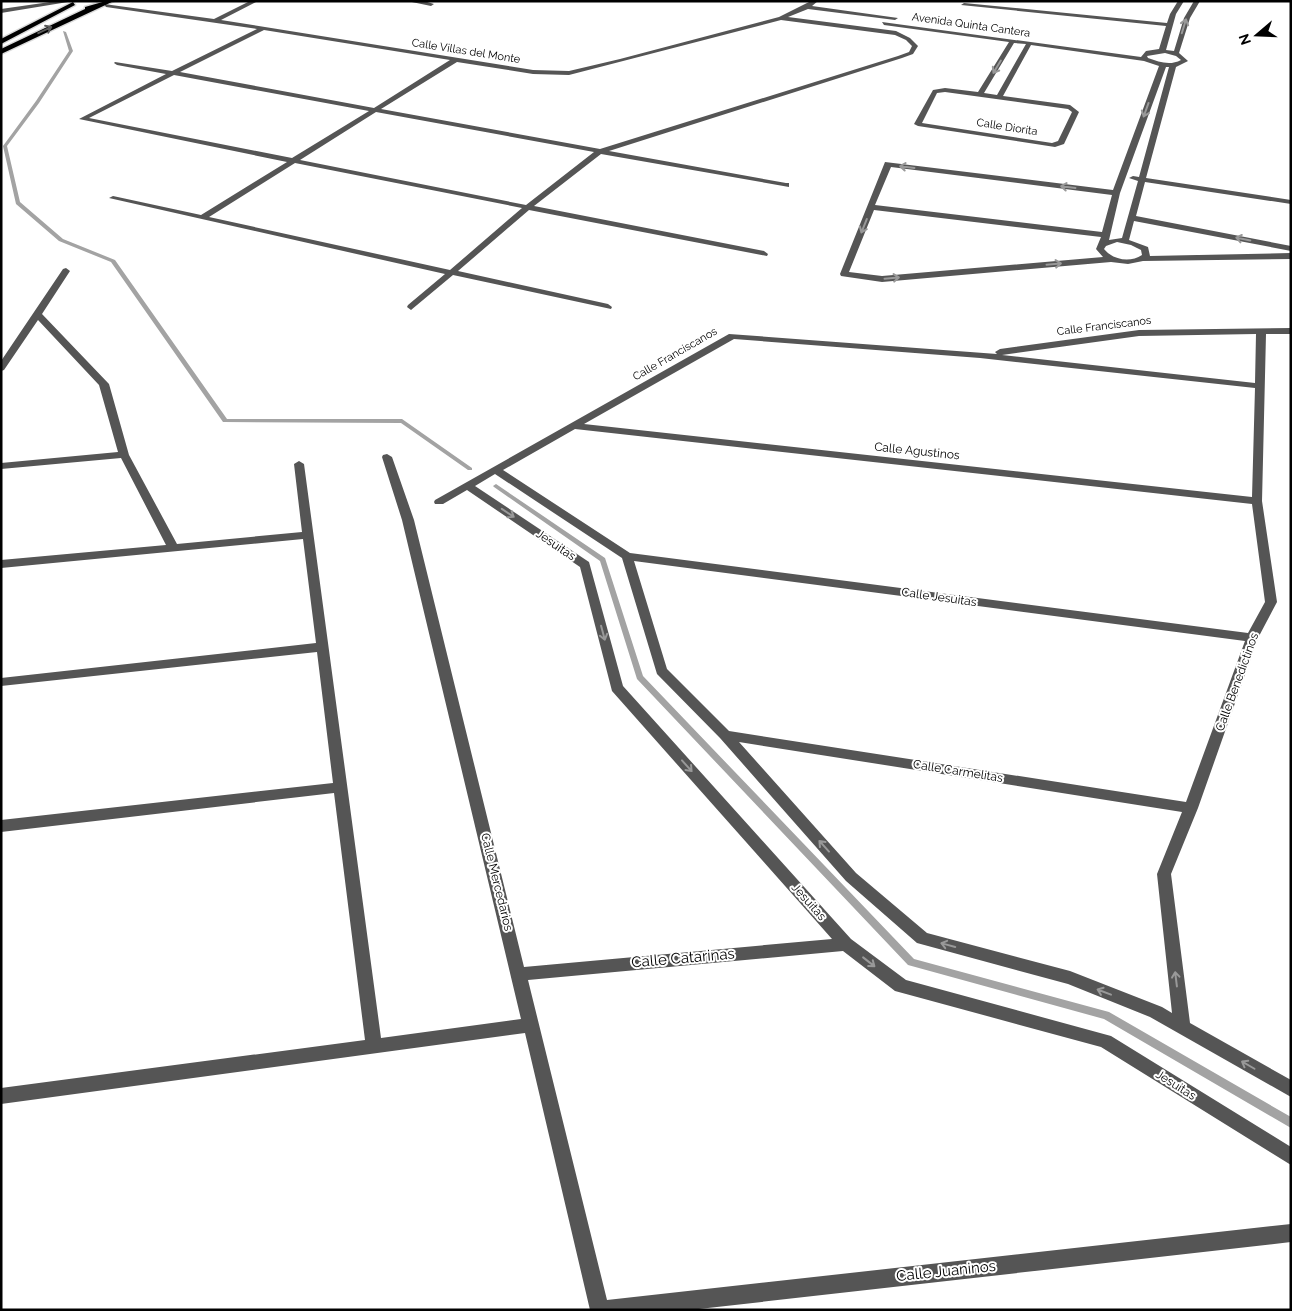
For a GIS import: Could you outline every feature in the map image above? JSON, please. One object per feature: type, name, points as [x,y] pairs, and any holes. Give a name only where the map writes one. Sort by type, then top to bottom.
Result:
[{"type":"main road","points":[[1,42],[73,2],[83,8],[95,7]]},
{"type":"main road","points":[[1,52],[95,7],[108,3]]},
{"type":"street","points":[[215,21],[256,1]]},
{"type":"street","points":[[410,1],[430,4]]},
{"type":"street","name":"Calle Villas del Monte","points":[[108,3],[533,72],[569,73],[781,18],[816,1]]},
{"type":"street","points":[[1162,51],[1173,14],[1181,1]]},
{"type":"street","points":[[1176,54],[1187,18],[1197,1]]},
{"type":"street","points":[[1,11],[73,2]]},
{"type":"street","points":[[964,5],[1170,28]]},
{"type":"street","name":"Avenida Quinta Cantera","points":[[807,7],[1146,55]]},
{"type":"street","name":"Avenida Quinta Cantera","points":[[794,12],[1146,55]]},
{"type":"street","points":[[411,307],[528,207],[600,151],[900,57],[911,53],[915,46],[908,38],[896,33],[781,18]]},
{"type":"street","points":[[263,28],[82,119],[764,254]]},
{"type":"street","points":[[980,94],[1013,40]]},
{"type":"street","points":[[999,97],[1030,42]]},
{"type":"street","points":[[1162,51],[1176,54],[1185,60],[1173,65],[1163,64],[1146,55],[1162,51]]},
{"type":"street","points":[[202,218],[456,59]]},
{"type":"street","points":[[117,63],[786,185]]},
{"type":"street","points":[[1113,259],[1102,253],[1100,249],[1105,239],[1116,193],[1163,64]]},
{"type":"street","points":[[1125,241],[1173,65]]},
{"type":"street","name":"Calle Diorita","points":[[945,90],[999,97],[1070,107],[1076,112],[1061,142],[1052,145],[918,124],[935,91],[945,90]]},
{"type":"street","points":[[1137,135],[1153,136]]},
{"type":"street","points":[[1116,193],[888,164],[844,274],[882,279],[1113,259],[1130,262],[1143,259],[1291,256]]},
{"type":"street","points":[[1122,176],[1291,202]]},
{"type":"street","points":[[113,198],[608,307]]},
{"type":"street","points":[[871,207],[1125,241],[1145,249],[1147,253],[1143,259]]},
{"type":"street","points":[[1132,218],[1291,249]]},
{"type":"street","points":[[1,368],[66,270]]},
{"type":"street","points":[[37,314],[104,384],[124,455],[173,547]]},
{"type":"street","name":"Calle Benedictinos","points":[[1182,1027],[1164,874],[1191,808],[1252,638],[1271,602],[1257,501],[1261,331]]},
{"type":"street","name":"Calle Franciscanos","points":[[980,355],[1139,333],[1291,332]]},
{"type":"street","name":"Calle Franciscanos","points":[[439,502],[732,336],[980,355],[1260,386]]},
{"type":"street","name":"Calle Agustinos","points":[[574,426],[1257,501]]},
{"type":"street","points":[[1,466],[124,455]]},
{"type":"street","name":"Calle Mercedarios","points":[[387,457],[408,520],[601,1310]]},
{"type":"street","points":[[299,464],[374,1046]]},
{"type":"street","points":[[496,470],[627,556],[662,671],[725,735],[851,877],[922,938],[1070,978],[1156,1012],[1291,1089]]},
{"type":"street","name":"Jesuitas","points":[[468,486],[585,564],[617,688],[846,944],[901,986],[1105,1042],[1291,1157]]},
{"type":"street","points":[[1,564],[308,534]]},
{"type":"street","name":"Calle Jesuitas","points":[[627,556],[1252,638]]},
{"type":"street","points":[[1,682],[322,647]]},
{"type":"street","name":"Calle Carmelitas","points":[[725,735],[1191,808]]},
{"type":"street","points":[[1,826],[340,787]]},
{"type":"street","name":"Calle Catarinas","points":[[519,974],[846,944]]},
{"type":"street","points":[[1,1096],[532,1025]]},
{"type":"street","name":"Calle Juaninos","points":[[601,1310],[1291,1233]]},
{"type":"waterway","points":[[64,32],[71,51],[38,102],[5,146],[18,203],[61,240],[113,261],[225,421],[402,421],[470,469]]},
{"type":"waterway","points":[[496,486],[603,560],[640,677],[911,962],[1106,1015],[1291,1123]]}]
